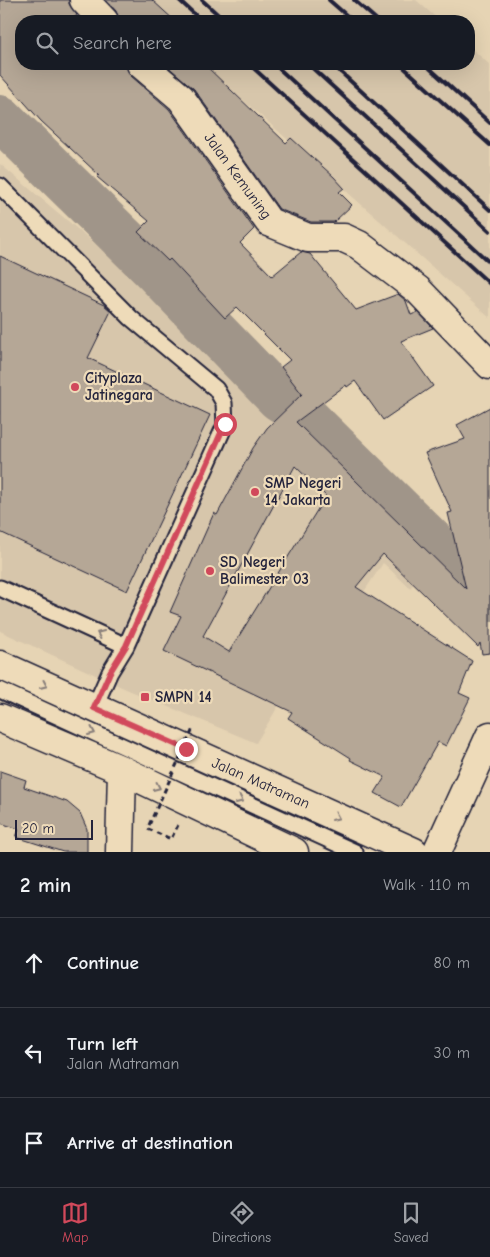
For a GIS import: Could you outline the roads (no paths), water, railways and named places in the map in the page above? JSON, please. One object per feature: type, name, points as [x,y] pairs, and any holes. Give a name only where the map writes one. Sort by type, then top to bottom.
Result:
[{"type":"main road","points":[[84,0],[98,15]]},
{"type":"main road","name":"Jalan Kemuning","points":[[148,70],[180,98],[269,222],[308,238],[344,238],[359,245],[418,290],[490,365]]},
{"type":"main road","name":"Jalan Matraman","points":[[0,665],[414,852]]},
{"type":"main road","points":[[0,718],[122,770],[294,852]]},
{"type":"main road","points":[[438,852],[490,736]]},
{"type":"main road","points":[[120,852],[122,770]]},
{"type":"lane","points":[[0,186],[131,318],[216,389],[224,403],[225,424],[126,646],[110,672],[94,708]]},
{"type":"lane","points":[[0,588],[126,646]]},
{"type":"lane","points":[[0,690],[355,852]]},
{"type":"waterway","points":[[0,118],[151,266],[279,398],[298,410],[490,599]]},
{"type":"railway","points":[[179,0],[195,15]]},
{"type":"railway","points":[[202,0],[218,15]]},
{"type":"railway","points":[[329,0],[346,15]]},
{"type":"railway","points":[[354,0],[371,15]]},
{"type":"railway","points":[[256,70],[490,284]]},
{"type":"railway","points":[[281,70],[490,263]]},
{"type":"railway","points":[[315,70],[490,231]]},
{"type":"railway","points":[[338,70],[490,210]]},
{"type":"railway","points":[[407,70],[490,145]]},
{"type":"railway","points":[[432,70],[490,123]]},
{"type":"place","name":"Cityplaza Jatinegara","points":[[75,387]]},
{"type":"place","name":"SMP Negeri 14 Jakarta","points":[[255,492]]},
{"type":"place","name":"SD Negeri Balimester 03","points":[[210,571]]},
{"type":"place","name":"SMPN 14","points":[[145,697]]}]
